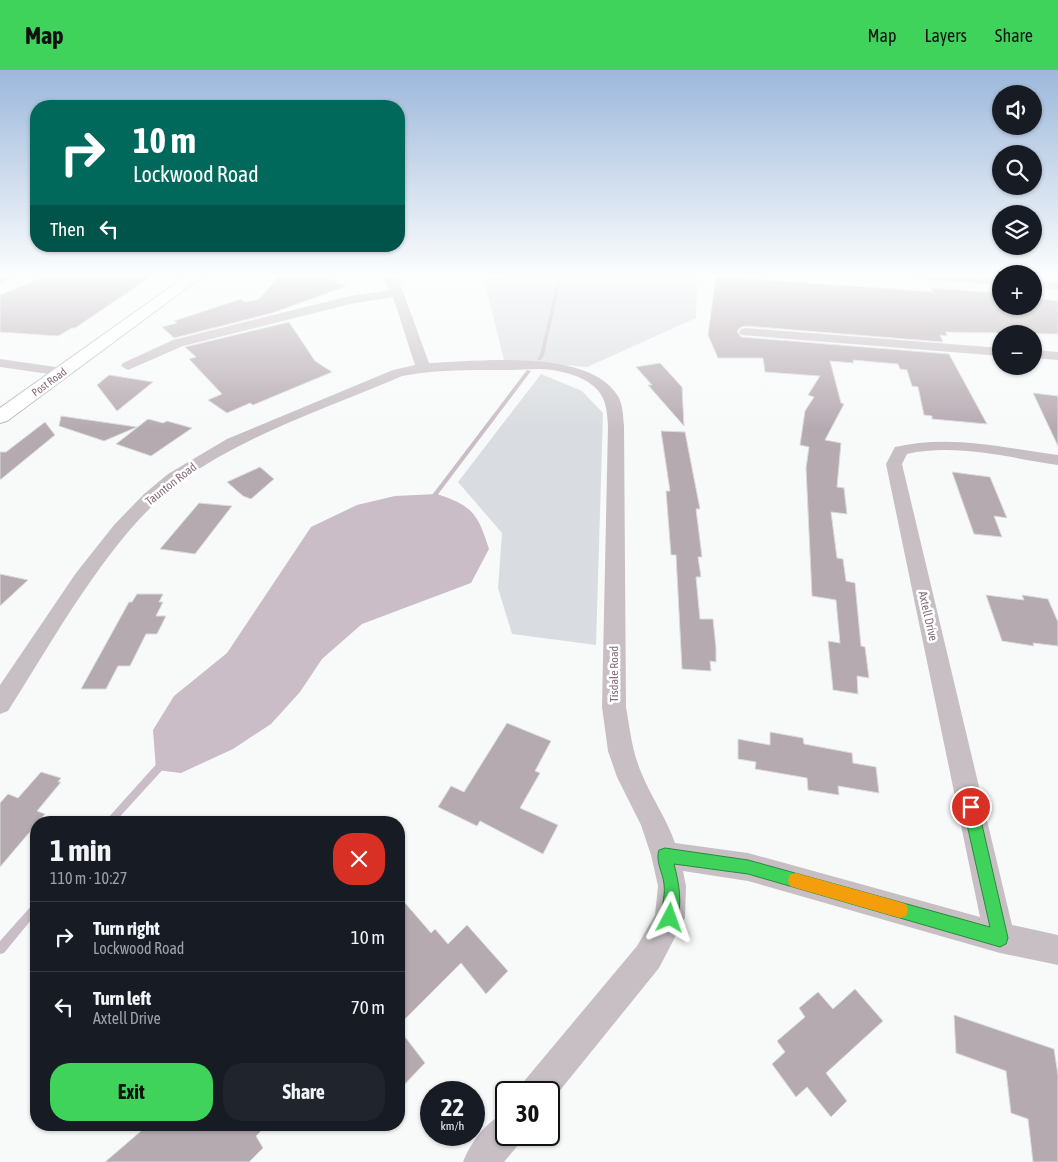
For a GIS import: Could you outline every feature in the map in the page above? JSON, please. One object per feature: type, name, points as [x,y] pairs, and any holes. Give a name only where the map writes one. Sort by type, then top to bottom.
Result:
[{"type":"main road","name":"Post Road","points":[[0,417],[125,327]]},
{"type":"street","points":[[128,366],[178,343],[242,327]]},
{"type":"street","points":[[410,327],[423,368]]},
{"type":"street","points":[[746,332],[992,351]]},
{"type":"street","points":[[1042,355],[1058,356]]},
{"type":"street","points":[[0,363],[63,372]]},
{"type":"street","name":"Tisdale Road","points":[[423,368],[552,366],[584,374],[598,382],[614,405],[616,426],[614,707],[621,751],[630,777],[654,822],[665,855],[672,886],[670,918],[648,957],[546,1081]]},
{"type":"street","name":"Taunton Road","points":[[0,704],[83,578],[121,529],[150,498],[174,478],[218,450],[263,428],[398,373],[423,368]]},
{"type":"street","name":"Axtell Drive","points":[[1000,938],[894,464],[901,451],[911,448],[936,446],[1058,460]]},
{"type":"street","points":[[665,855],[748,867],[1000,938],[1058,950]]},
{"type":"street","points":[[481,1162],[495,1145]]},
{"type":"shaded area","points":[[496,327],[676,327],[587,367],[504,360]]},
{"type":"shaded area","points":[[541,374],[582,391],[603,413],[596,645],[512,634],[498,588],[502,533],[458,482]]},
{"type":"shaded area","points":[[437,494],[466,507],[477,519],[485,537],[489,549],[471,583],[362,624],[322,659],[300,692],[271,724],[233,749],[181,773],[156,770],[153,730],[174,696],[227,653],[311,527],[357,505],[395,496]]},
{"type":"building","points":[[0,327],[77,327],[58,336],[0,332]]},
{"type":"building","points":[[162,327],[217,327],[174,338]]},
{"type":"building","points":[[268,327],[292,327],[315,361],[332,372],[253,405],[250,403],[227,413],[208,400],[222,394],[189,359],[196,357],[185,347]]},
{"type":"building","points":[[709,327],[741,327],[737,331],[741,337],[949,354],[987,424],[932,419],[932,416],[924,415],[918,387],[912,386],[907,370],[900,369],[898,364],[853,360],[854,363],[830,361],[841,403],[844,404],[825,440],[841,443],[837,487],[844,488],[847,514],[831,512],[837,558],[843,559],[846,581],[855,583],[861,646],[865,647],[869,678],[857,676],[858,694],[833,690],[828,641],[840,643],[836,600],[812,596],[806,468],[809,447],[800,445],[805,411],[814,397],[808,395],[820,376],[765,372],[763,358],[718,358],[708,335]]},
{"type":"building","points":[[758,327],[992,327],[992,333],[946,332],[947,336],[940,335],[943,342]]},
{"type":"building","points":[[1042,327],[1058,327],[1058,334],[1042,334]]},
{"type":"building","points":[[660,363],[682,387],[684,426],[648,385],[652,385],[636,367]]},
{"type":"building","points":[[109,375],[153,382],[117,411],[97,385]]},
{"type":"building","points":[[1033,393],[1058,396],[1058,446]]},
{"type":"building","points":[[61,416],[137,427],[104,441],[59,426]]},
{"type":"building","points":[[148,419],[163,423],[167,421],[192,428],[151,456],[116,444]]},
{"type":"building","points":[[45,422],[55,435],[0,480],[0,452],[6,452]]},
{"type":"building","points":[[661,431],[685,432],[700,509],[696,509],[702,557],[698,557],[701,577],[696,577],[700,619],[713,619],[716,662],[710,661],[711,671],[682,669],[676,555],[671,555],[666,491],[670,491]]},
{"type":"building","points":[[260,467],[274,479],[251,499],[243,496],[227,482]]},
{"type":"building","points":[[952,472],[990,477],[1007,518],[994,516],[1002,537],[974,534]]},
{"type":"building","points":[[199,503],[232,506],[195,554],[160,549]]},
{"type":"building","points":[[0,574],[28,580],[0,606]]},
{"type":"building","points":[[137,594],[163,594],[159,602],[163,602],[156,616],[166,616],[157,634],[146,634],[130,666],[118,666],[106,689],[81,689],[129,602],[132,602]]},
{"type":"building","points":[[986,595],[1024,600],[1022,595],[1048,599],[1058,622],[1058,646],[1033,643],[1034,646],[1002,641]]},
{"type":"building","points":[[507,723],[551,741],[535,771],[540,773],[520,808],[558,825],[543,854],[480,821],[477,826],[438,807],[451,786],[464,792]]},
{"type":"building","points":[[770,732],[803,738],[804,744],[852,753],[853,763],[876,767],[879,793],[838,786],[839,795],[808,790],[807,778],[755,769],[756,762],[738,759],[738,739],[770,745]]},
{"type":"building","points":[[41,772],[61,778],[58,782],[61,782],[37,811],[45,814],[43,816],[30,816],[30,832],[0,867],[0,803],[8,794],[18,798]]},
{"type":"building","points":[[405,903],[431,933],[435,929],[448,944],[467,925],[508,971],[486,994],[461,963],[405,1019]]},
{"type":"building","points":[[855,989],[883,1021],[826,1073],[847,1101],[831,1117],[807,1087],[796,1097],[772,1064],[785,1052],[777,1041],[805,1017],[799,1008],[818,992],[833,1009]]},
{"type":"building","points":[[954,1015],[1054,1049],[1058,1075],[1058,1162],[1033,1162],[1028,1119],[1011,1113],[1006,1071],[956,1053]]},
{"type":"building","points":[[405,1037],[425,1063],[405,1084]]},
{"type":"building","points":[[141,1131],[261,1131],[256,1136],[263,1148],[249,1162],[105,1162]]},
{"type":"waterway","points":[[539,359],[542,355],[548,327]]},
{"type":"waterway","points":[[431,500],[529,371]]},
{"type":"waterway","points":[[115,816],[163,763]]},
{"type":"waterway","points":[[0,949],[30,914]]},
{"type":"slow traffic","points":[[796,880],[900,910]]},
{"type":"route","points":[[670,918],[672,886],[665,855],[748,867],[1000,938],[971,807]]}]
